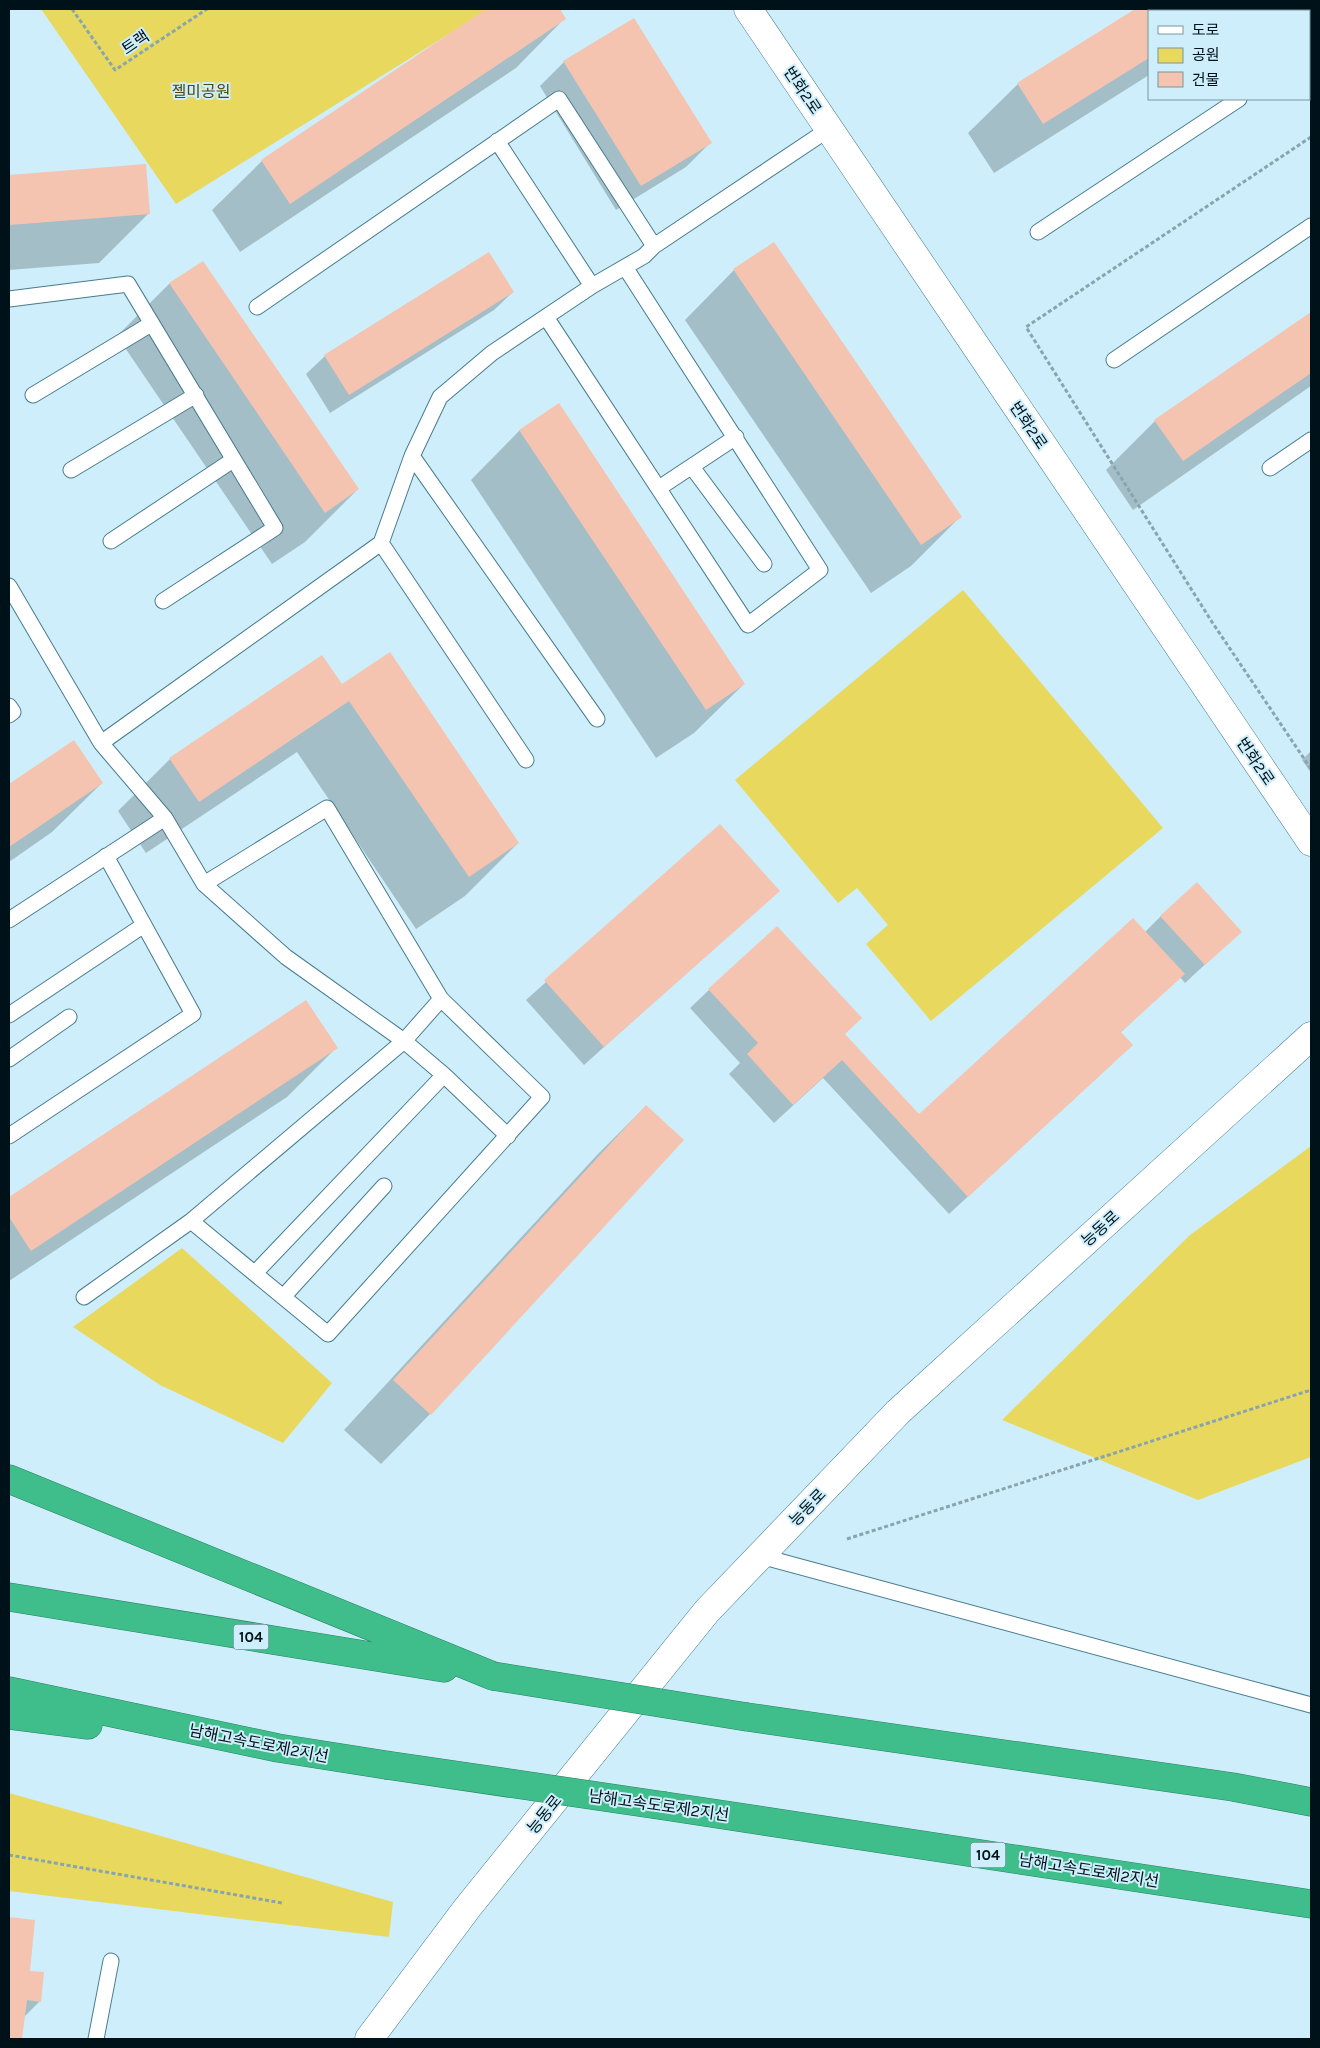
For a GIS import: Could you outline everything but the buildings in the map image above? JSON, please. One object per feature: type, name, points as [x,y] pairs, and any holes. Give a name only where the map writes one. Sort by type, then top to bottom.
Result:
[{"type":"highway","points":[[9,1479],[493,1676]]},
{"type":"highway","name":"104","points":[[9,1597],[747,1716],[1233,1787],[1311,1802]]},
{"type":"highway","name":"남해고속도로제2지선","points":[[9,1691],[278,1748],[1311,1904]]},
{"type":"highway","points":[[9,1715],[278,1748]]},
{"type":"street","name":"번화2로","points":[[748,9],[1311,842]]},
{"type":"street","name":"능동로","points":[[369,2039],[468,1908],[707,1611],[898,1412],[1311,1036]]},
{"type":"lane","points":[[256,307],[559,99],[654,246]]},
{"type":"lane","points":[[1038,232],[1237,100]]},
{"type":"lane","points":[[101,743],[381,543],[412,456],[440,397],[492,353],[592,286],[644,256],[654,246],[829,129]]},
{"type":"lane","points":[[497,141],[592,286]]},
{"type":"lane","points":[[1114,360],[1311,226]]},
{"type":"lane","points":[[546,317],[660,488],[748,625],[820,570],[625,267]]},
{"type":"lane","points":[[9,299],[128,284],[275,528],[163,601]]},
{"type":"lane","points":[[33,395],[151,324]]},
{"type":"lane","points":[[71,470],[196,395]]},
{"type":"lane","points":[[660,488],[736,437]]},
{"type":"lane","points":[[1270,468],[1311,440]]},
{"type":"lane","points":[[412,456],[596,719]]},
{"type":"lane","points":[[111,541],[233,460]]},
{"type":"lane","points":[[692,467],[764,564]]},
{"type":"lane","points":[[381,543],[526,760]]},
{"type":"lane","points":[[9,586],[13,608],[101,743],[165,818],[204,884],[286,957],[404,1041],[444,1075],[508,1136]]},
{"type":"lane","points":[[9,706],[13,712],[9,715]]},
{"type":"lane","points":[[191,1221],[256,1272],[328,1334],[542,1097],[442,999],[327,808],[204,884]]},
{"type":"lane","points":[[9,920],[165,818]]},
{"type":"lane","points":[[9,1136],[193,1014],[106,856]]},
{"type":"lane","points":[[9,1015],[144,925]]},
{"type":"lane","points":[[84,1297],[191,1221],[404,1041],[442,999]]},
{"type":"lane","points":[[9,1059],[69,1017]]},
{"type":"lane","points":[[256,1272],[444,1075]]},
{"type":"lane","points":[[284,1296],[384,1186]]},
{"type":"lane","points":[[760,1556],[1311,1705]]},
{"type":"lane","points":[[96,2039],[111,1962]]},
{"type":"path","name":"트랙","points":[[72,9],[115,70],[207,9]]},
{"type":"path","points":[[1311,137],[1026,327],[1207,614],[1311,769]]},
{"type":"path","points":[[847,1539],[1311,1390]]},
{"type":"path","points":[[9,1855],[282,1903]]},
{"type":"green space","name":"젤미공원","points":[[41,9],[489,9],[176,204]]},
{"type":"green space","points":[[963,590],[1163,828],[931,1021],[866,944],[888,925],[857,888],[838,903],[735,780]]},
{"type":"green space","points":[[1311,1146],[1311,1457],[1198,1500],[1002,1420],[1190,1235]]},
{"type":"green space","points":[[182,1248],[332,1383],[283,1443],[160,1385],[73,1327]]},
{"type":"green space","points":[[9,1793],[393,1902],[389,1937],[9,1891]]}]
